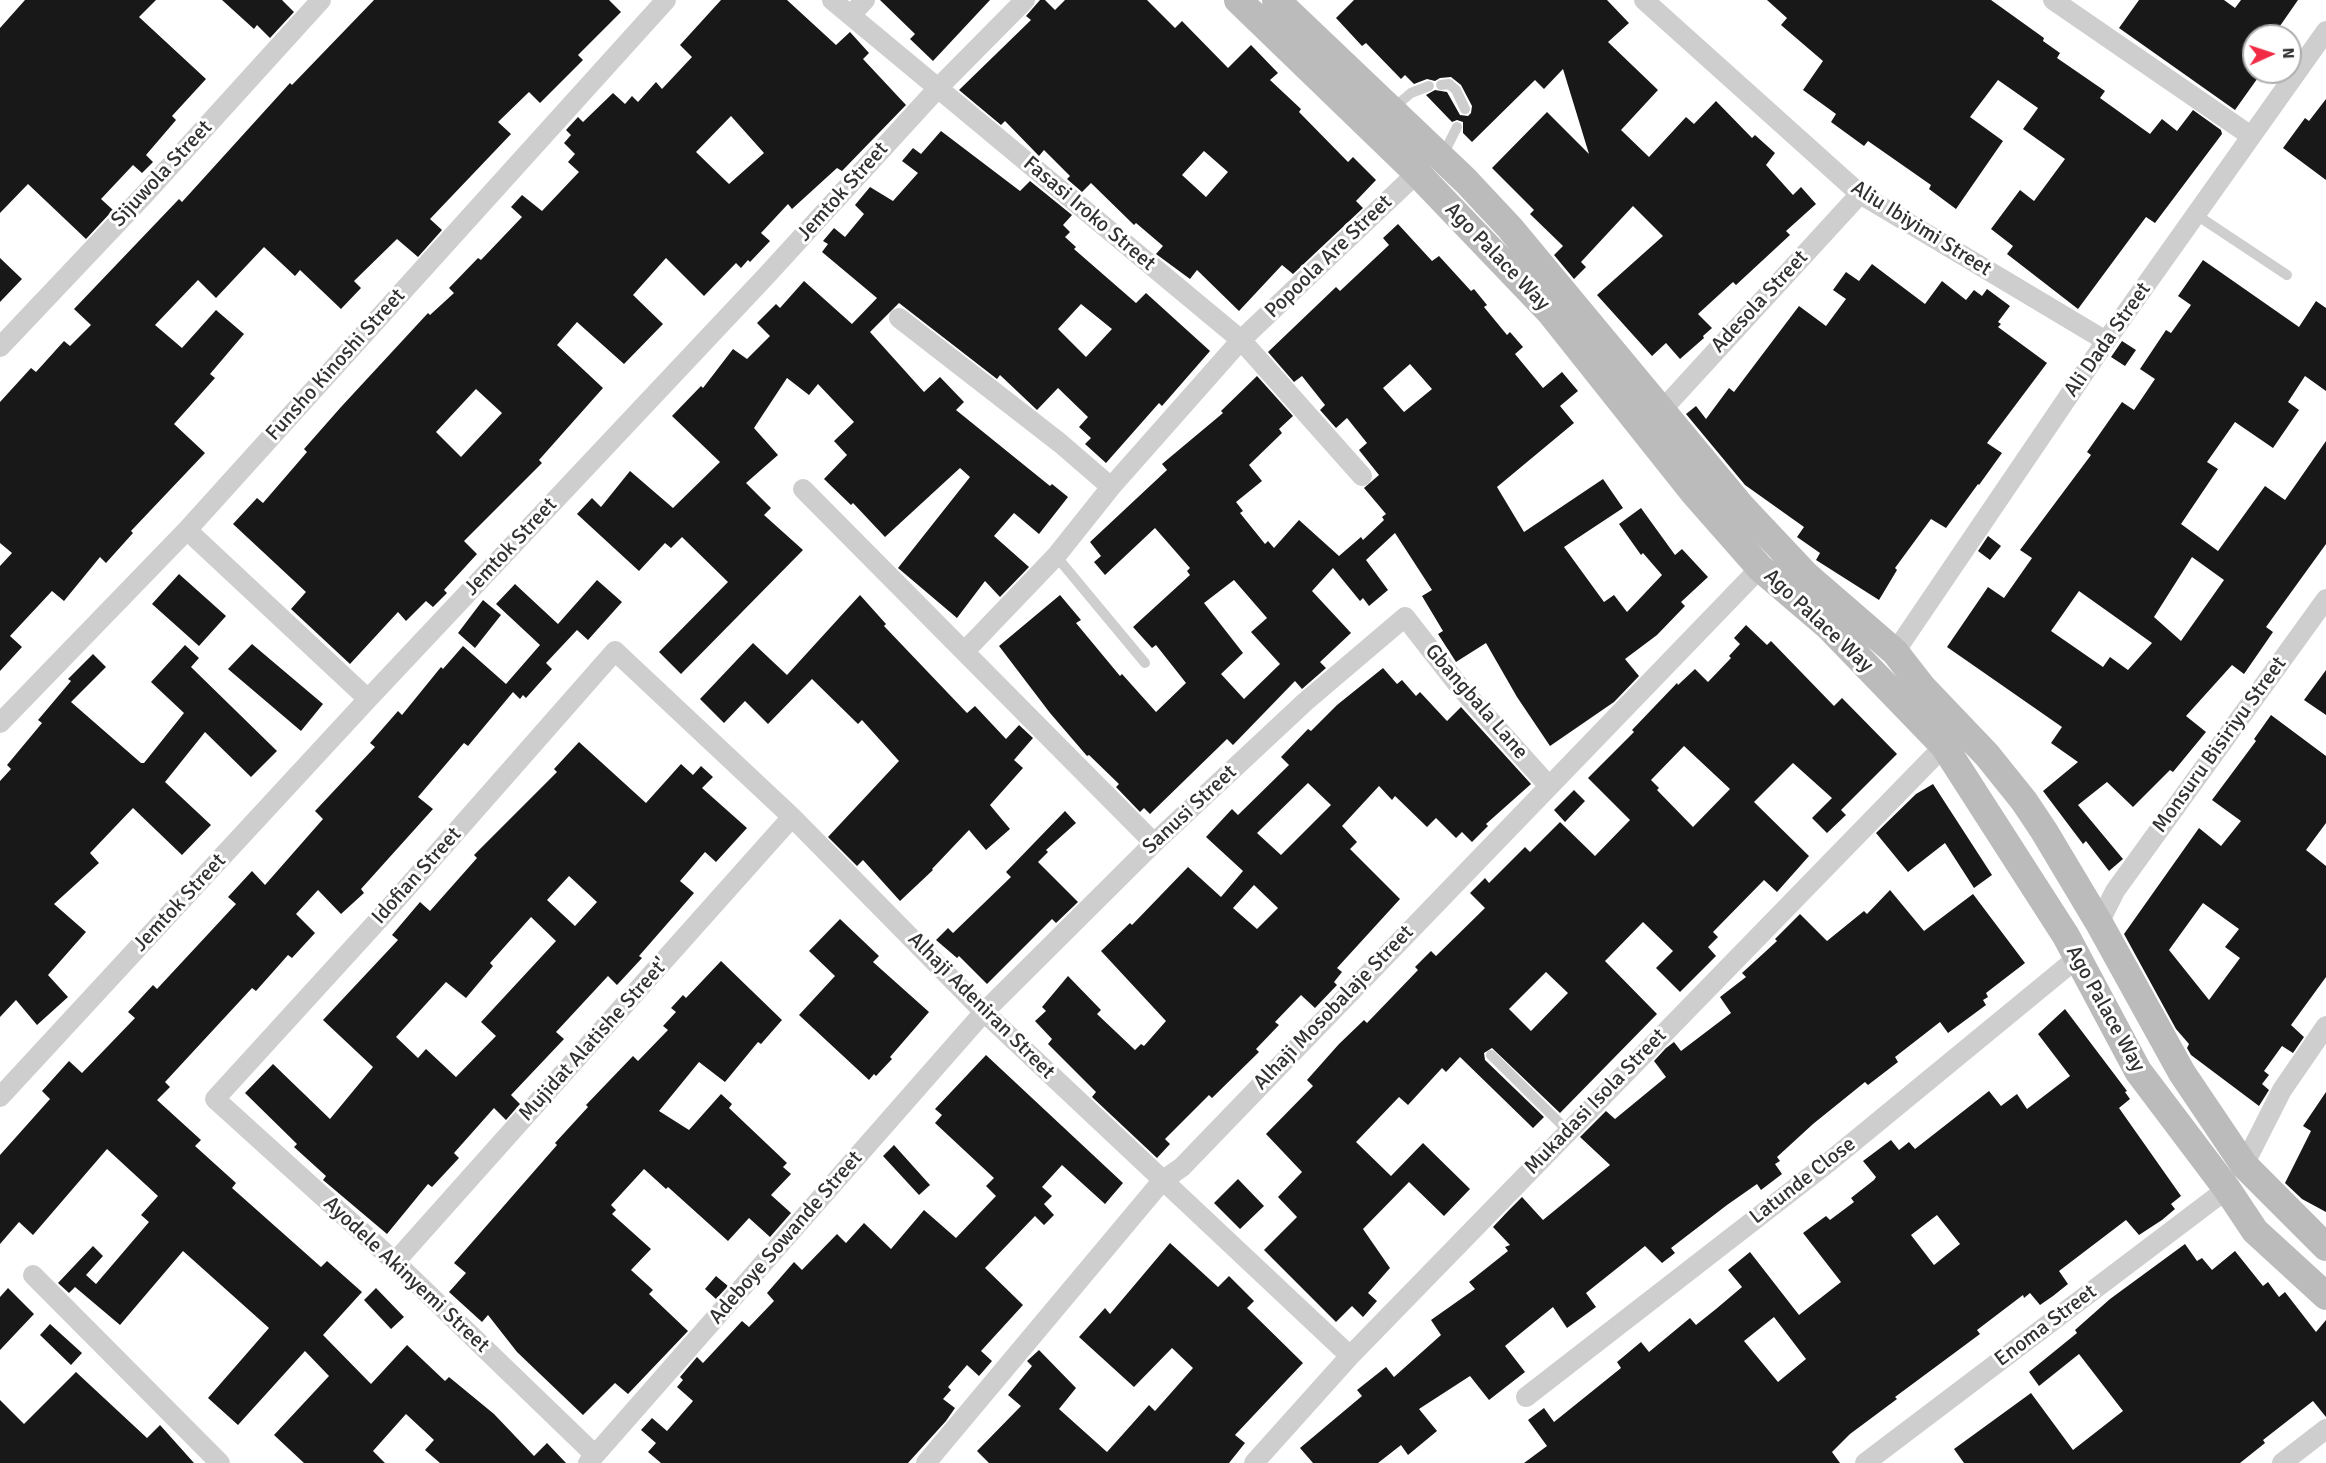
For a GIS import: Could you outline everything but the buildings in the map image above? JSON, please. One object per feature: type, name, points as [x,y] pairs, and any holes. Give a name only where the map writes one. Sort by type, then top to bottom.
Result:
[{"type":"main road","name":"Ago Palace Way","points":[[1238,0],[1417,173],[1550,312],[1694,493],[1760,568],[1828,626],[1944,746],[2066,936],[2076,959],[2138,1071],[2227,1189],[2255,1231],[2312,1286],[2326,1296]]},
{"type":"main road","name":"Ago Palace Way","points":[[1276,0],[1442,157],[1510,228],[1740,505],[1806,575],[1895,652],[1923,688],[1987,755],[2024,801],[2044,831],[2099,923],[2182,1072],[2244,1165],[2326,1247]]},
{"type":"main road","points":[[1988,812],[2024,801]]},
{"type":"main road","points":[[2006,841],[2044,831]]},
{"type":"street","name":"Sijuwola Street","points":[[0,346],[144,195],[321,0]]},
{"type":"street","name":"Funsho Kinoshi Street","points":[[0,723],[187,530],[666,0]]},
{"type":"street","name":"Fasasi Iroko Street","points":[[832,0],[1241,340],[1362,476]]},
{"type":"street","points":[[851,15],[865,0]]},
{"type":"street","name":"Jemtok Street","points":[[0,1097],[368,699],[759,284],[938,88],[1025,0]]},
{"type":"street","name":"Aliu Ibiyimi Street","points":[[1644,0],[1860,194],[2106,341]]},
{"type":"street","points":[[2053,0],[2251,136]]},
{"type":"street","name":"Ali Dada Street","points":[[1895,652],[2106,341],[2326,31]]},
{"type":"street","name":"Popoola Are Street","points":[[965,651],[1056,556],[1110,487],[1241,340],[1417,173]]},
{"type":"street","name":"Adesola Street","points":[[1661,411],[1860,194]]},
{"type":"street","points":[[899,318],[1060,443],[1110,487]]},
{"type":"street","points":[[802,489],[1154,843]]},
{"type":"street","points":[[187,530],[368,699]]},
{"type":"street","name":"Alhaji Mosobalaje Street","points":[[926,1463],[1162,1181],[1182,1167],[1548,785],[1760,568]]},
{"type":"street","name":"Monsuru Bisiriyu Street","points":[[2099,923],[2115,891],[2326,599]]},
{"type":"street","name":"Gbangbala Lane","points":[[1405,617],[1459,686],[1548,785]]},
{"type":"street","name":"Sanusi Street","points":[[984,1012],[1154,843],[1305,702],[1405,617]]},
{"type":"street","name":"Alhaji Adeniran Street","points":[[615,651],[792,817],[984,1012],[1350,1356]]},
{"type":"street","name":"Idofian Street","points":[[215,1099],[382,916],[615,651]]},
{"type":"street","name":"Mukadasi Isola Street","points":[[1254,1463],[1350,1356],[1944,746]]},
{"type":"street","name":"Mujidat Alatishe Street'","points":[[395,1262],[792,817]]},
{"type":"street","name":"Latunde Close","points":[[1526,1397],[1829,1162],[2076,959]]},
{"type":"street","name":"Adeboye Sowande Street","points":[[591,1459],[984,1012]]},
{"type":"street","points":[[2244,1165],[2282,1090],[2326,1026]]},
{"type":"street","name":"Ayodele Akinyemi Street","points":[[215,1099],[395,1262],[591,1459]]},
{"type":"street","name":"Enoma Street","points":[[1866,1463],[2227,1189]]},
{"type":"street","points":[[33,1275],[220,1463]]},
{"type":"street","points":[[2282,1463],[2326,1429]]},
{"type":"lane","points":[[1441,85],[1449,84],[1456,90],[1465,109]]},
{"type":"lane","points":[[1392,109],[1411,93],[1429,86]]},
{"type":"lane","points":[[1442,157],[1457,127]]},
{"type":"lane","points":[[2195,214],[2287,275]]},
{"type":"lane","points":[[1056,556],[1145,663]]},
{"type":"lane","points":[[1491,1055],[1568,1131]]}]
